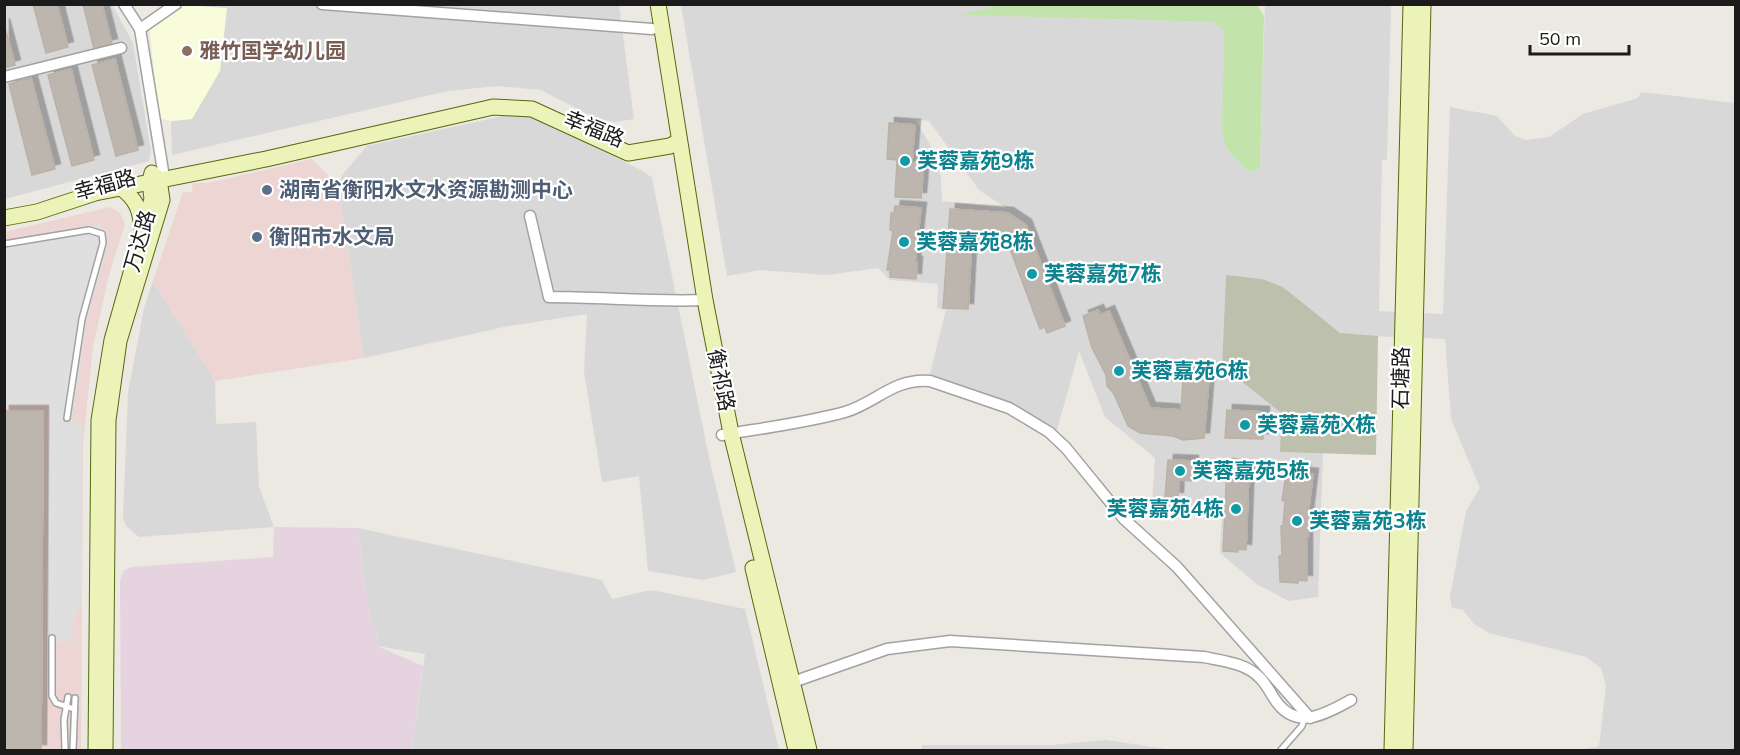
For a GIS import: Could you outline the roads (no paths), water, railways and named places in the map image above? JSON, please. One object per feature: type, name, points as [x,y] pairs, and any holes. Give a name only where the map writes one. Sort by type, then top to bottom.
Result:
[{"type":"street","points":[[124,4],[140,29],[156,176]]},
{"type":"street","points":[[140,29],[176,4]]},
{"type":"street","points":[[322,4],[652,28]]},
{"type":"street","name":"衡祁路","points":[[649,4],[700,300],[796,750]]},
{"type":"street","name":"衡祁路","points":[[658,4],[673,142]]},
{"type":"street","name":"石塘路","points":[[1392,750],[1411,4]]},
{"type":"street","name":"石塘路","points":[[1405,750],[1423,4]]},
{"type":"street","points":[[1421,86],[1432,4]]},
{"type":"street","points":[[4,77],[121,48]]},
{"type":"street","name":"幸福路","points":[[4,212],[494,101],[534,103],[628,145],[673,142]]},
{"type":"street","name":"幸福路","points":[[4,218],[121,188],[156,176],[183,174],[266,159],[493,107],[532,109],[627,153],[673,142]]},
{"type":"street","points":[[162,200],[168,186],[183,174]]},
{"type":"street","name":"万达路","points":[[105,750],[108,420],[119,341],[162,200],[156,176]]},
{"type":"street","name":"万达路","points":[[96,750],[99,420],[112,340],[153,199],[156,176]]},
{"type":"street","points":[[121,188],[133,197],[140,211],[142,235]]},
{"type":"street","points":[[531,216],[549,297],[605,297],[640,302],[700,300]]},
{"type":"street","points":[[727,434],[844,412],[889,388],[917,380],[930,381],[1009,408],[1049,432],[1066,448],[1125,519],[1178,567],[1307,718]]},
{"type":"street","name":"衡祁路","points":[[727,434],[809,750]]},
{"type":"street","points":[[793,682],[887,649],[950,641],[1204,657],[1245,668],[1260,677],[1288,714],[1307,718],[1323,716],[1351,700]]},
{"type":"lane","points":[[4,244],[89,230],[102,234],[103,243],[82,319],[67,418]]},
{"type":"lane","points":[[52,638],[52,696],[56,703],[74,709]]},
{"type":"lane","points":[[65,750],[68,697]]},
{"type":"lane","points":[[72,750],[75,698]]},
{"type":"lane","points":[[1281,750],[1307,718]]},
{"type":"place","name":"雅竹国学幼儿园","points":[[187,51]]},
{"type":"place","name":"芙蓉嘉苑9栋","points":[[905,161]]},
{"type":"place","name":"湖南省衡阳水文水资源勘测中心","points":[[267,190]]},
{"type":"place","name":"衡阳市水文局","points":[[257,237]]},
{"type":"place","name":"芙蓉嘉苑8栋","points":[[904,242]]},
{"type":"place","name":"芙蓉嘉苑7栋","points":[[1032,274]]},
{"type":"place","name":"芙蓉嘉苑6栋","points":[[1119,371]]},
{"type":"place","name":"芙蓉嘉苑X栋","points":[[1245,425]]},
{"type":"place","name":"芙蓉嘉苑5栋","points":[[1180,471]]},
{"type":"place","name":"芙蓉嘉苑4栋","points":[[1236,509]]},
{"type":"place","name":"芙蓉嘉苑3栋","points":[[1297,521]]}]
